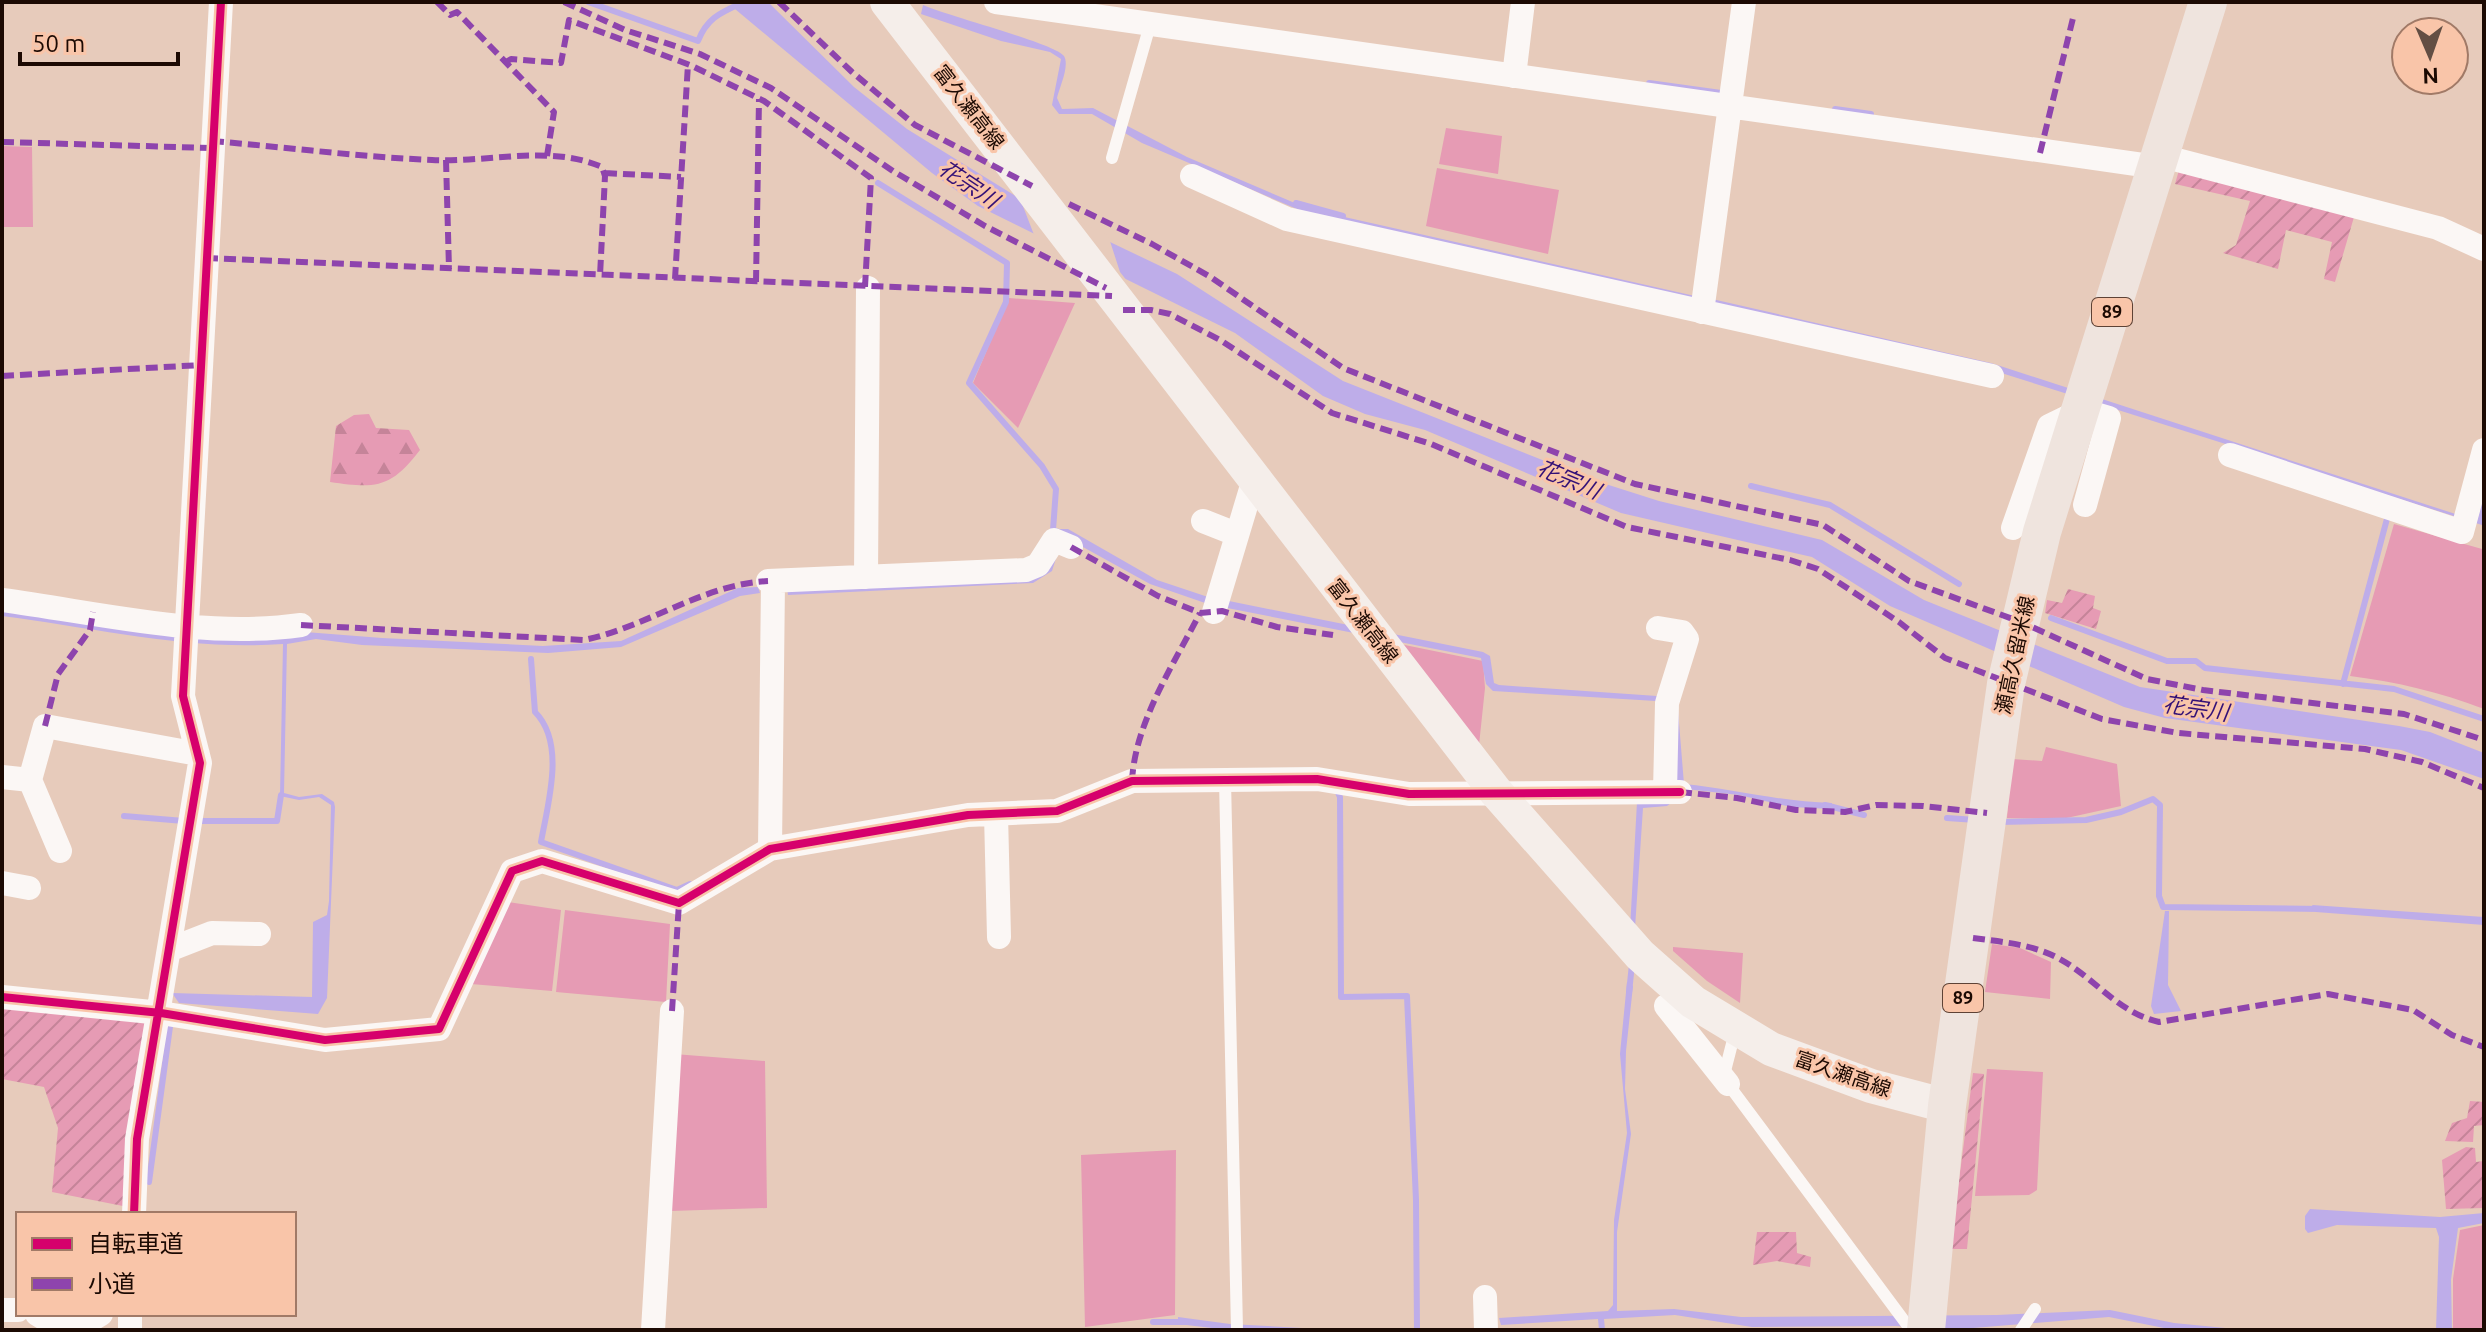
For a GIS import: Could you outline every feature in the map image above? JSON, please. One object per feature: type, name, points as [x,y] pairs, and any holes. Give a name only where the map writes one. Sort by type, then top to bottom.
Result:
[{"type":"main road","name":"富久瀬高線","points":[[887,2],[1496,792],[1640,955],[1693,1002],[1771,1049],[1871,1086],[1947,1106]]},
{"type":"main road","name":"瀬高久留米線","points":[[1926,1330],[1947,1106],[2010,668],[2042,532],[2208,2]]},
{"type":"street","points":[[134,1212],[137,1139],[161,1013],[200,763],[183,696],[221,2]]},
{"type":"street","points":[[996,2],[1729,107],[2160,162],[2438,228],[2484,249]]},
{"type":"street","points":[[1514,76],[1523,2]]},
{"type":"street","points":[[1702,312],[1744,2]]},
{"type":"street","points":[[1192,176],[1287,219],[1992,376]]},
{"type":"street","points":[[866,577],[868,288]]},
{"type":"street","points":[[2013,528],[2049,426],[2082,410],[2109,418],[2085,505]]},
{"type":"street","points":[[2230,455],[2462,532],[2484,450]]},
{"type":"street","points":[[1214,612],[1254,479]]},
{"type":"street","points":[[1203,521],[1236,534]]},
{"type":"street","points":[[770,849],[770,581],[1026,570],[1038,565],[1054,540],[1071,547]]},
{"type":"street","points":[[2,600],[189,627],[265,630],[301,625]]},
{"type":"street","points":[[2,997],[161,1013],[325,1040],[439,1029],[512,871],[542,861],[679,903],[770,849],[968,815],[1057,811],[1132,781],[1317,779],[1409,794],[1672,792],[1667,703],[1687,639],[1682,632],[1658,628]]},
{"type":"street","points":[[60,851],[30,780],[45,726],[198,754]]},
{"type":"street","points":[[2,777],[30,780]]},
{"type":"street","points":[[996,814],[999,937]]},
{"type":"street","points":[[2,883],[29,888]]},
{"type":"street","points":[[171,949],[212,933],[259,934]]},
{"type":"street","points":[[1666,1006],[1728,1084]]},
{"type":"street","points":[[653,1330],[672,1011]]},
{"type":"street","points":[[1485,1297],[1486,1330]]},
{"type":"street","points":[[40,1316],[62,1329],[80,1329],[98,1316]]},
{"type":"lane","points":[[1112,158],[1150,25]]},
{"type":"lane","points":[[1225,780],[1237,1330]]},
{"type":"lane","points":[[1736,1028],[1725,1071],[1728,1084],[1911,1330]]},
{"type":"lane","points":[[2021,1330],[2035,1309]]},
{"type":"green space","points":[[1446,128],[1502,136],[1498,174],[1439,164]]},
{"type":"green space","points":[[2,146],[32,147],[33,227],[2,227]]},
{"type":"green space","points":[[1437,168],[1559,190],[1548,254],[1426,226]]},
{"type":"green space","points":[[2179,170],[2354,217],[2335,282],[2324,279],[2332,242],[2286,230],[2278,269],[2223,253],[2236,245],[2250,201],[2175,184]]},
{"type":"green space","points":[[1009,298],[1075,303],[1018,428],[973,383]]},
{"type":"green space","points":[[369,414],[376,428],[409,430],[420,450],[400,472],[381,483],[359,485],[330,482],[336,426],[354,415]]},
{"type":"green space","points":[[2394,524],[2482,549],[2484,542],[2484,709],[2418,688],[2350,676]]},
{"type":"green space","points":[[2068,589],[2095,596],[2093,608],[2101,611],[2096,629],[2045,613],[2047,600],[2062,603]]},
{"type":"green space","points":[[1395,643],[1483,661],[1485,688],[1479,745]]},
{"type":"green space","points":[[2046,747],[2117,764],[2121,806],[2062,819],[2007,818],[2012,759],[2042,761]]},
{"type":"green space","points":[[508,902],[561,910],[552,991],[471,984]]},
{"type":"green space","points":[[565,910],[670,924],[666,1002],[556,992]]},
{"type":"green space","points":[[1992,944],[2020,948],[2051,962],[2050,999],[1985,992]]},
{"type":"green space","points":[[1673,947],[1743,953],[1740,1003],[1707,981],[1673,951]]},
{"type":"green space","points":[[2,1006],[150,1022],[128,1207],[52,1192],[58,1128],[44,1087],[2,1079]]},
{"type":"green space","points":[[674,1054],[765,1061],[767,1208],[670,1211]]},
{"type":"green space","points":[[1987,1069],[2043,1072],[2037,1190],[2029,1195],[1975,1196]]},
{"type":"green space","points":[[1973,1073],[1984,1074],[1967,1249],[1950,1249]]},
{"type":"green space","points":[[2470,1101],[2484,1102],[2484,1125],[2474,1126],[2473,1142],[2445,1141],[2452,1123],[2467,1118]]},
{"type":"green space","points":[[2466,1147],[2475,1148],[2476,1162],[2484,1161],[2484,1208],[2446,1209],[2442,1160]]},
{"type":"green space","points":[[1176,1150],[1175,1315],[1085,1327],[1081,1155]]},
{"type":"green space","points":[[2484,1225],[2484,1330],[2453,1330],[2453,1279],[2460,1230]]},
{"type":"green space","points":[[1757,1232],[1796,1232],[1797,1253],[1811,1257],[1810,1267],[1777,1261],[1753,1265]]},
{"type":"water","name":"花宗川","points":[[748,2],[768,2],[854,87],[907,129],[1022,200],[1177,274],[1343,381],[1593,480],[1659,501],[1822,540],[1924,600],[2140,687],[2430,732],[2484,753],[2484,779],[2401,750],[2165,718],[2124,707],[1890,606],[1812,557],[1621,513],[1425,430],[1365,414],[1323,396],[1235,333],[978,206],[932,173],[735,9]]},
{"type":"water","points":[[923,5],[1041,44],[1064,56],[1065,71],[1057,98],[1062,109],[1093,108],[1187,157],[1309,209],[1695,296],[1693,301],[1304,212],[1142,143],[1092,114],[1059,114],[1052,105],[1061,59],[1050,52],[1001,41],[921,14]]},
{"type":"water","points":[[1712,299],[1991,363],[2477,521],[2484,495],[2482,525],[1995,371],[1713,304]]},
{"type":"water","points":[[1056,529],[1068,529],[1157,580],[1211,598],[1208,604],[1150,584],[1063,536],[1052,571],[1033,583],[788,595],[787,588],[1034,576]]},
{"type":"water","points":[[758,587],[760,593],[740,596],[621,647],[548,653],[362,645],[316,639],[287,644],[284,793],[299,797],[322,794],[334,802],[335,807],[327,998],[318,1014],[179,1003],[172,993],[312,997],[313,922],[327,915],[329,901],[331,805],[319,797],[299,800],[280,796],[283,644],[177,641],[2,616],[2,608],[382,638],[543,646],[621,641],[738,588]]},
{"type":"water","points":[[1224,600],[1483,652],[1490,656],[1494,683],[1499,685],[1657,696],[1656,701],[1493,691],[1486,684],[1481,658],[1222,607]]},
{"type":"water","points":[[1677,698],[1684,784],[1832,803],[1831,809],[1791,807],[1739,795],[1677,788]]},
{"type":"water","points":[[1637,802],[1671,803],[1643,808],[1635,928],[1629,947]]},
{"type":"water","points":[[2312,905],[2484,917],[2484,925],[2316,912]]},
{"type":"water","points":[[2165,911],[2169,911],[2168,985],[2181,1011],[2154,1014],[2151,1006]]},
{"type":"water","points":[[1627,982],[1633,986],[1625,1089],[1631,1134],[1617,1232],[1617,1311],[1674,1309],[1741,1317],[1997,1315],[2110,1310],[2174,1323],[2246,1330],[2174,1330],[2109,1317],[1949,1330],[1896,1326],[1752,1327],[1675,1315],[1604,1319],[1605,1330],[1599,1330],[1598,1319],[1501,1325],[1499,1318],[1608,1311],[1613,1305],[1614,1220],[1627,1133],[1620,1054]]},
{"type":"water","points":[[2310,1209],[2440,1217],[2484,1213],[2484,1223],[2458,1228],[2451,1280],[2452,1330],[2436,1330],[2439,1237],[2436,1228],[2337,1225],[2308,1233],[2305,1216]]},
{"type":"water","points":[[1178,1317],[1230,1324],[1339,1330],[1229,1330],[1178,1324]]},
{"type":"pier","points":[[1024,196],[1108,235],[1120,272],[1131,286],[1036,240],[1021,201]]},
{"type":"waterway","points":[[588,2],[698,41],[715,17],[742,3]]},
{"type":"waterway","points":[[1649,83],[1721,93]]},
{"type":"waterway","points":[[1835,109],[1871,114]]},
{"type":"waterway","points":[[878,183],[1007,263],[1006,302],[969,383],[1042,466],[1056,489],[1053,530],[1059,532]]},
{"type":"waterway","points":[[1296,203],[1343,216]]},
{"type":"waterway","points":[[1751,486],[1830,505],[1959,584]]},
{"type":"waterway","points":[[2343,684],[2388,515]]},
{"type":"waterway","points":[[2051,618],[2167,661],[2196,661],[2205,668],[2394,689],[2484,719]]},
{"type":"waterway","points":[[531,659],[535,712],[550,740],[552,756],[550,792],[541,842],[677,890],[690,884]]},
{"type":"waterway","points":[[1336,788],[1340,797],[1341,997],[1407,996],[1416,1200],[1417,1330]]},
{"type":"waterway","points":[[195,821],[277,821],[281,795]]},
{"type":"waterway","points":[[1999,822],[2086,820],[2121,812],[2153,799],[2160,805],[2159,896],[2163,907],[2321,909]]},
{"type":"waterway","points":[[1825,805],[1864,815]]},
{"type":"waterway","points":[[124,816],[184,821]]},
{"type":"waterway","points":[[1947,818],[1976,820]]},
{"type":"waterway","points":[[1629,993],[1632,964]]},
{"type":"waterway","points":[[149,1182],[171,1019]]},
{"type":"waterway","points":[[1153,1322],[1186,1322]]},
{"type":"marked path","points":[[437,2],[450,15],[457,12],[554,112],[547,156]]},
{"type":"marked path","points":[[564,2],[625,30],[700,54],[771,88],[893,171],[985,226],[1106,288]]},
{"type":"marked path","points":[[779,2],[852,72],[915,125],[1032,186]]},
{"type":"marked path","points":[[2040,153],[2074,14]]},
{"type":"marked path","points":[[506,62],[511,59],[561,63],[569,20],[690,65],[764,101],[871,178],[865,287]]},
{"type":"marked path","points":[[675,279],[688,64]]},
{"type":"marked path","points":[[756,282],[759,99]]},
{"type":"marked path","points":[[212,141],[432,160],[540,155],[582,160],[602,167],[605,176],[600,276]]},
{"type":"marked path","points":[[2,142],[212,148]]},
{"type":"marked path","points":[[446,160],[449,269]]},
{"type":"marked path","points":[[605,173],[681,177]]},
{"type":"marked path","points":[[1069,204],[1209,276],[1343,368],[1635,484],[1823,525],[1909,581],[2021,622],[2147,679],[2203,690],[2404,714],[2484,740]]},
{"type":"marked path","points":[[206,258],[1112,296]]},
{"type":"marked path","points":[[1123,310],[1170,314],[1220,340],[1332,413],[1431,444],[1627,527],[1790,560],[1818,569],[1899,622],[1945,658],[2102,719],[2178,733],[2365,749],[2422,762],[2484,788]]},
{"type":"marked path","points":[[2,376],[201,365]]},
{"type":"marked path","points":[[1071,547],[1158,596],[1200,613],[1222,611],[1277,627],[1333,635]]},
{"type":"marked path","points":[[301,625],[584,640],[630,626],[721,590],[768,581]]},
{"type":"marked path","points":[[45,726],[58,674],[90,630],[93,612]]},
{"type":"marked path","points":[[1132,781],[1140,737],[1148,715],[1200,613]]},
{"type":"marked path","points":[[1680,792],[1737,798],[1796,810],[1845,812],[1876,805],[1987,813]]},
{"type":"marked path","points":[[672,1011],[679,903]]},
{"type":"marked path","points":[[1973,938],[2016,944],[2048,953],[2071,966],[2131,1011],[2159,1022],[2328,994],[2413,1010],[2452,1035],[2484,1047]]},
{"type":"cycle path","points":[[134,1212],[137,1139],[200,763],[183,696],[221,2]]},
{"type":"cycle path","points":[[2,997],[161,1013],[325,1040],[439,1029],[512,871],[542,861],[679,903],[770,849],[968,815],[1057,811],[1132,781],[1317,779],[1409,794],[1680,792]]}]
